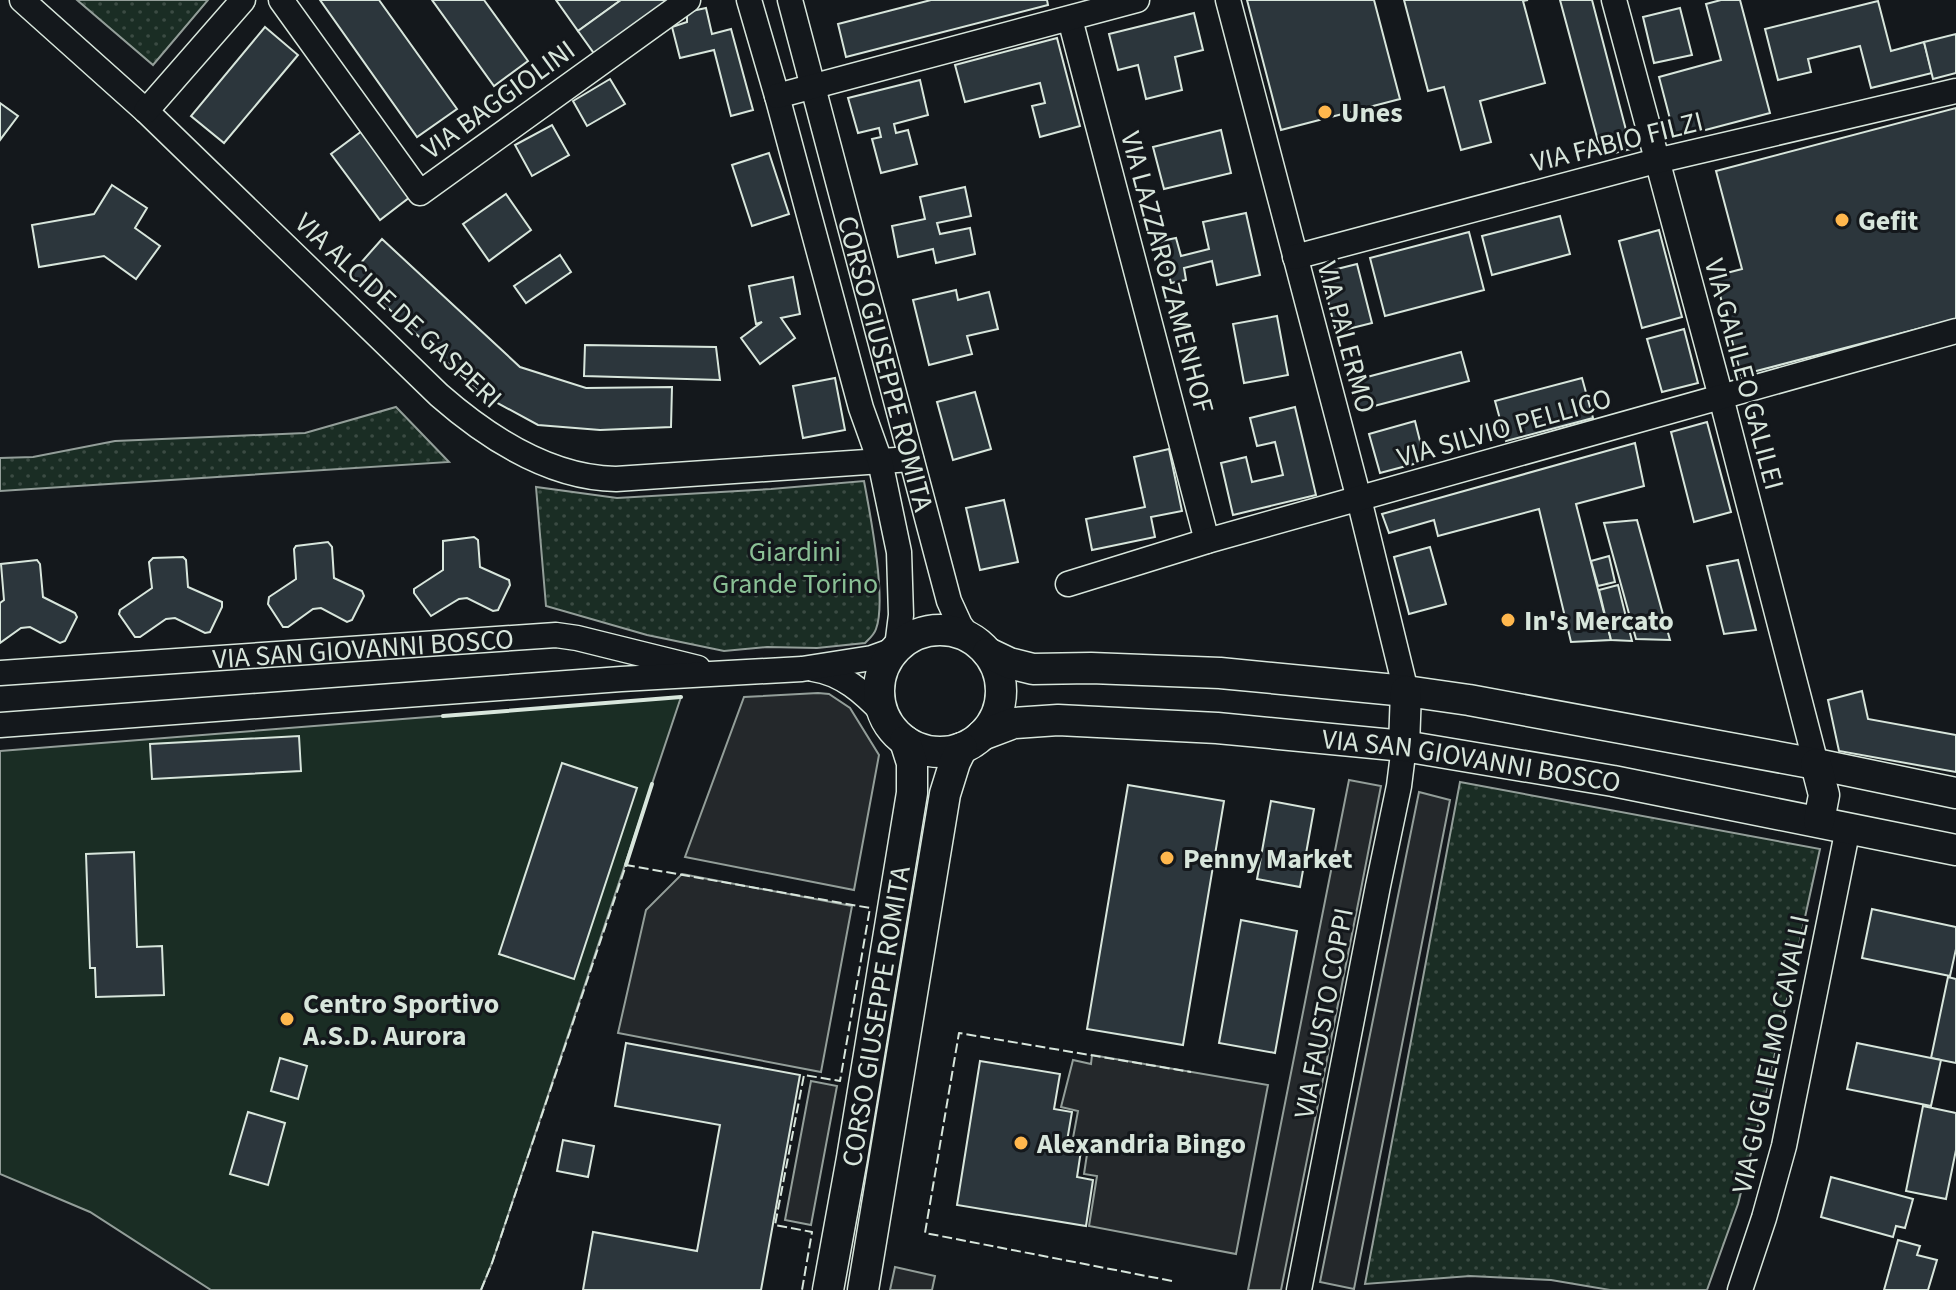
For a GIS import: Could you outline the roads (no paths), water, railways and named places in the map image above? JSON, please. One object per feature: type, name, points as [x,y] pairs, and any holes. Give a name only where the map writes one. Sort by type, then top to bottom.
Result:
[{"type":"main road","points":[[934,630],[951,631],[978,645],[999,675],[1000,700],[994,719],[972,742],[942,752],[918,748],[905,741],[892,729],[883,713],[879,696],[880,678],[896,649],[912,637],[934,630]]},
{"type":"main road","name":"VIA SAN GIOVANNI BOSCO","points":[[978,645],[1009,663],[1033,669],[1220,673],[1406,691],[1816,764],[1956,793]]},
{"type":"main road","points":[[1404,746],[1406,691]]},
{"type":"main road","name":"VIA SAN GIOVANNI BOSCO","points":[[972,742],[1014,723],[1058,720],[1217,728],[1404,746],[1597,778],[1956,850]]},
{"type":"main road","name":"CORSO GIUSEPPE ROMITA","points":[[828,1290],[912,793],[912,763],[905,741]]},
{"type":"main road","name":"CORSO GIUSEPPE ROMITA","points":[[863,1290],[945,794],[955,762],[972,742]]},
{"type":"main road","points":[[1816,764],[1833,825]]},
{"type":"street","name":"VIA ALCIDE DE GASPERI","points":[[22,0],[146,111],[439,395],[481,429],[524,453],[569,472],[598,479],[911,459]]},
{"type":"street","points":[[146,111],[243,0]]},
{"type":"street","name":"VIA BAGGIOLINI","points":[[281,0],[420,193],[688,0]]},
{"type":"street","name":"CORSO GIUSEPPE ROMITA","points":[[749,0],[861,408],[880,461],[900,564],[900,632],[896,649]]},
{"type":"street","name":"CORSO GIUSEPPE ROMITA","points":[[790,0],[949,601],[960,625],[978,645]]},
{"type":"street","points":[[777,96],[1137,0]]},
{"type":"street","name":"VIA PALERMO","points":[[1228,0],[1406,691]]},
{"type":"street","name":"VIA GALILEO GALILEI","points":[[1614,0],[1816,764]]},
{"type":"street","name":"VIA LAZZARO ZAMENHOF","points":[[1070,19],[1207,541]]},
{"type":"street","name":"VIA FABIO FILZI","points":[[1295,257],[1656,161],[1956,91]]},
{"type":"street","name":"VIA SILVIO PELLICO","points":[[1068,584],[1207,541],[1956,331]]},
{"type":"street","name":"VIA SAN GIOVANNI BOSCO","points":[[0,673],[556,635],[724,674]]},
{"type":"street","points":[[802,669],[872,658],[896,649]]},
{"type":"street","points":[[802,669],[815,669],[839,677],[863,693],[883,713]]},
{"type":"street","name":"VIA SAN GIOVANNI BOSCO","points":[[0,725],[605,680],[802,669]]},
{"type":"street","name":"VIA FAUSTO COPPI","points":[[1299,1290],[1399,786],[1404,746]]},
{"type":"street","name":"VIA GUGLIELMO CAVALLI","points":[[1740,1290],[1784,1146],[1833,825]]},
{"type":"place","name":"Unes","points":[[1325,112]]},
{"type":"place","name":"Gefit","points":[[1842,220]]},
{"type":"place","name":"In's Mercato","points":[[1508,620]]},
{"type":"place","name":"Penny Market","points":[[1167,858]]},
{"type":"place","name":"Centro Sportivo A.S.D. Aurora","points":[[287,1019]]},
{"type":"place","name":"Alexandria Bingo","points":[[1021,1143]]},
{"type":"park label","name":"Giardini Grande Torino","points":[[795,567]]}]
